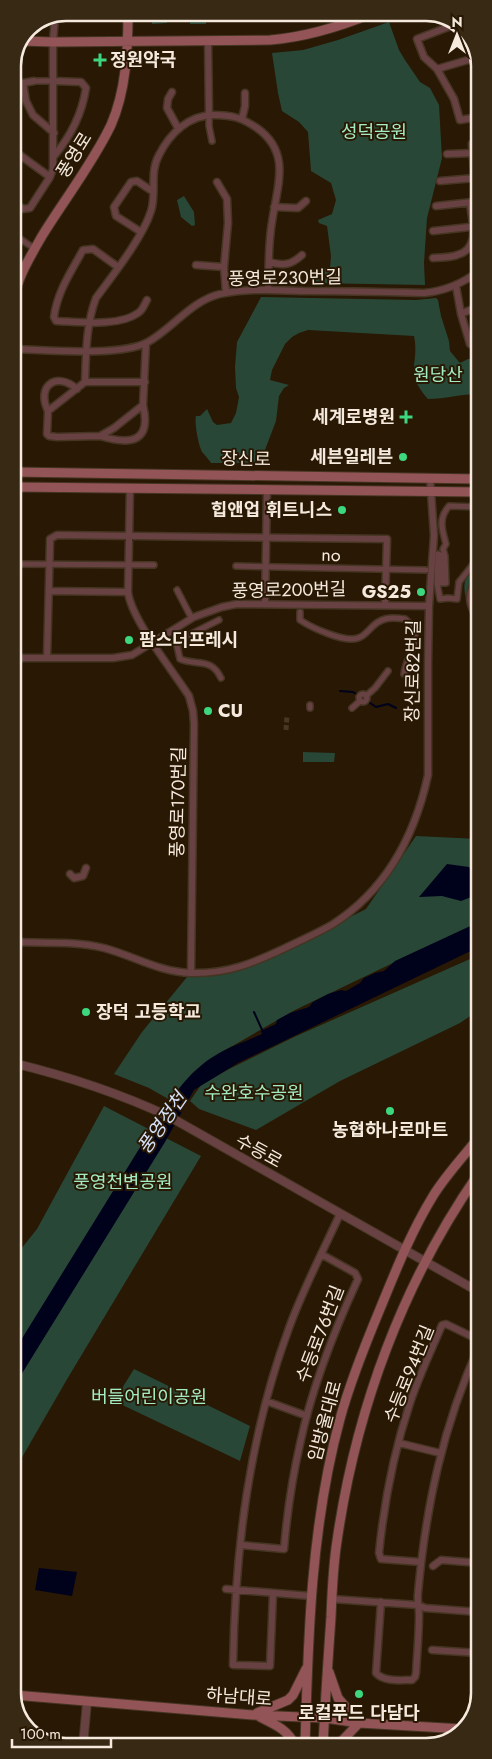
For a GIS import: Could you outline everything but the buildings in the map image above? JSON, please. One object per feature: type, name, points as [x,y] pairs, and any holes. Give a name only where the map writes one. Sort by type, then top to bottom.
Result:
[{"type":"main road","name":"풍영로","points":[[21,275],[35,249],[99,148],[110,127],[120,100],[128,41],[128,21]]},
{"type":"main road","points":[[29,41],[270,40],[304,36],[331,30],[353,21]]},
{"type":"main road","name":"장신로","points":[[21,472],[471,479]]},
{"type":"main road","name":"장신로","points":[[21,487],[471,492]]},
{"type":"main road","name":"임방울대로","points":[[305,1738],[311,1596],[316,1547],[326,1483],[340,1419],[358,1364],[404,1249],[434,1194],[471,1147]]},
{"type":"main road","name":"임방울대로","points":[[323,1738],[337,1542],[360,1426],[377,1372],[426,1261],[454,1208],[471,1184]]},
{"type":"main road","points":[[255,1715],[288,1700],[293,1695],[308,1664]]},
{"type":"main road","points":[[327,1665],[338,1698],[359,1723],[345,1738]]},
{"type":"main road","name":"하남대로","points":[[21,1696],[255,1715],[324,1718],[359,1723],[453,1728]]},
{"type":"main road","points":[[255,1715],[284,1730],[291,1738]]},
{"type":"street","points":[[21,208],[27,210],[31,207],[50,177],[54,156],[52,42],[54,23]]},
{"type":"street","points":[[448,27],[417,39],[424,57],[437,69],[454,99],[460,120],[471,119]]},
{"type":"street","points":[[208,41],[209,126],[212,141]]},
{"type":"street","points":[[437,69],[470,59]]},
{"type":"street","points":[[54,132],[33,115],[26,102],[23,83],[34,80],[81,82],[86,88],[79,118],[65,143],[54,156]]},
{"type":"street","points":[[172,92],[168,99],[167,108],[178,128]]},
{"type":"street","points":[[242,119],[245,93]]},
{"type":"street","points":[[85,382],[89,322],[96,298],[141,232],[151,211],[154,168],[159,154],[178,128],[191,120],[209,115],[225,115],[242,119],[264,134],[278,147],[280,170],[270,239],[268,290]]},
{"type":"street","points":[[447,154],[471,153]]},
{"type":"street","points":[[21,156],[50,177]]},
{"type":"street","points":[[440,181],[471,178]]},
{"type":"street","points":[[141,232],[116,216],[114,207],[131,182],[137,181],[152,190]]},
{"type":"street","points":[[217,182],[227,199],[228,223],[224,267],[226,293]]},
{"type":"street","points":[[274,207],[298,208],[306,201]]},
{"type":"street","points":[[436,206],[471,202]]},
{"type":"street","points":[[433,231],[471,227]]},
{"type":"street","points":[[21,239],[35,249]]},
{"type":"street","points":[[433,258],[457,256],[471,245]]},
{"type":"street","points":[[118,266],[93,248],[83,250],[64,282],[54,317],[56,321],[109,322],[131,317],[142,310],[147,300]]},
{"type":"street","points":[[270,262],[293,263],[302,255]]},
{"type":"street","points":[[196,265],[224,267]]},
{"type":"street","name":"풍영로230번길","points":[[21,349],[87,351],[124,349],[146,343],[162,333],[200,302],[217,294],[268,290],[424,293],[437,292],[456,286],[471,276]]},
{"type":"street","points":[[456,286],[461,314],[471,344]]},
{"type":"street","points":[[461,314],[471,310]]},
{"type":"street","points":[[77,388],[61,380],[55,381],[45,389],[43,398],[48,411],[47,434],[49,436],[100,436],[123,442],[136,438],[141,434],[145,424],[143,405],[146,343]]},
{"type":"street","points":[[48,411],[85,382],[145,382]]},
{"type":"street","points":[[100,436],[114,428],[143,405]]},
{"type":"street","name":"장신로82번길","points":[[191,973],[216,972],[251,964],[333,924],[360,904],[384,878],[397,859],[410,831],[428,775],[429,606],[434,535],[430,478]]},
{"type":"street","points":[[49,591],[128,592],[130,488]]},
{"type":"street","points":[[265,603],[267,490]]},
{"type":"street","points":[[471,507],[449,506],[442,513],[442,528],[446,544],[443,549],[446,583],[441,583],[442,556],[438,554],[440,599],[457,599],[459,582],[471,567]]},
{"type":"street","points":[[47,657],[50,539],[56,535],[387,539],[385,604]]},
{"type":"street","points":[[21,564],[154,565]]},
{"type":"street","name":"no","points":[[236,566],[426,570]]},
{"type":"street","points":[[177,590],[190,615]]},
{"type":"street","points":[[471,590],[469,597],[471,609]]},
{"type":"street","name":"풍영로170번길","points":[[128,592],[132,608],[189,696],[193,711],[191,973]]},
{"type":"street","name":"풍영로200번길","points":[[21,658],[113,658],[132,655],[194,617],[237,604],[385,604],[429,606]]},
{"type":"street","points":[[300,612],[300,620],[308,625],[344,639],[353,640],[360,638],[384,618],[405,619],[413,628],[416,636],[404,674]]},
{"type":"street","points":[[219,620],[181,639],[177,646],[180,659],[212,665],[218,670],[221,678]]},
{"type":"street","points":[[352,708],[360,701],[360,695],[366,696],[388,671]]},
{"type":"street","points":[[70,874],[74,878],[82,876],[86,868]]},
{"type":"street","points":[[21,942],[83,944],[104,948],[162,969],[191,973]]},
{"type":"street","name":"수등로","points":[[21,1065],[135,1100],[170,1117],[471,1287]]},
{"type":"street","name":"수등로76번길","points":[[273,1594],[270,1666],[233,1665],[237,1589],[246,1490],[251,1460],[266,1401],[288,1329],[298,1302],[340,1214]]},
{"type":"street","name":"수등로76번길","points":[[241,1545],[284,1550],[290,1492],[307,1416],[321,1373],[358,1279],[355,1273],[322,1254]]},
{"type":"street","name":"수등로94번길","points":[[421,1562],[381,1559],[379,1553],[387,1492],[410,1402],[442,1325],[446,1324],[471,1336]]},
{"type":"street","points":[[381,1602],[376,1673],[385,1679],[412,1680],[415,1678],[418,1605],[426,1520],[440,1453],[451,1415],[471,1366]]},
{"type":"street","points":[[266,1401],[307,1416]]},
{"type":"street","name":"수등로94번길","points":[[399,1443],[440,1453]]},
{"type":"street","points":[[433,1566],[441,1560],[471,1562]]},
{"type":"street","points":[[226,1589],[311,1596]]},
{"type":"street","points":[[332,1599],[418,1605],[425,1608],[471,1611]]},
{"type":"street","points":[[432,1650],[471,1653]]},
{"type":"street","points":[[84,1738],[87,1702]]},
{"type":"green space","points":[[152,21],[167,21],[167,23],[152,24]]},
{"type":"green space","points":[[190,21],[206,21],[206,24],[190,24]]},
{"type":"green space","name":"성덕공원","points":[[389,22],[399,50],[405,60],[420,82],[430,88],[439,105],[442,158],[427,218],[424,263],[425,285],[312,283],[321,275],[323,268],[330,268],[331,256],[327,226],[319,223],[318,220],[332,214],[336,200],[331,183],[311,171],[308,132],[299,122],[282,111],[272,53],[303,50]]},
{"type":"green space","points":[[184,196],[194,212],[195,225],[192,226],[181,217],[177,200]]},
{"type":"green space","name":"원당산","points":[[261,297],[416,300],[436,298],[449,341],[450,351],[460,363],[471,359],[471,395],[428,399],[420,389],[414,374],[414,336],[308,330],[292,337],[285,344],[272,370],[270,380],[289,385],[284,388],[279,396],[276,421],[260,463],[211,463],[200,446],[196,429],[196,416],[200,416],[207,409],[213,422],[217,425],[231,423],[236,413],[239,397],[236,388],[235,367],[237,342]]},
{"type":"green space","points":[[471,570],[471,610],[464,588]]},
{"type":"green space","points":[[303,752],[335,753],[334,762],[303,762]]},
{"type":"green space","name":"수완호수공원","points":[[416,836],[471,839],[471,929],[418,951],[295,1010],[222,1052],[170,1100],[149,1088],[114,1074],[142,1032],[187,977],[248,968],[366,909]]},
{"type":"green space","name":"수완호수공원","points":[[471,959],[471,1015],[460,1023],[340,1081],[256,1130],[199,1109],[190,1101],[201,1085],[294,1037]]},
{"type":"green space","name":"풍영천변공원","points":[[104,1106],[201,1156],[21,1459],[21,1249],[37,1229]]},
{"type":"green space","name":"버들어린이공원","points":[[134,1369],[250,1426],[240,1461],[114,1401]]},
{"type":"water","points":[[447,864],[469,867],[471,869],[471,897],[461,901],[442,896],[419,897]]},
{"type":"water","name":"풍영정천","points":[[471,926],[471,951],[238,1063],[194,1090],[165,1142],[21,1375],[21,1340],[159,1118],[188,1078],[221,1052],[262,1034],[261,1031],[276,1024],[277,1020],[290,1013],[309,1007],[313,1002],[328,994],[341,990],[346,991],[360,983],[364,978],[384,971],[395,961]]},
{"type":"water","points":[[39,1568],[77,1572],[72,1596],[35,1590]]},
{"type":"waterway","points":[[340,691],[353,692],[358,695],[365,693]]},
{"type":"waterway","points":[[368,696],[367,701],[376,707],[388,704],[396,708]]},
{"type":"waterway","points":[[254,1012],[263,1032]]},
{"type":"tunnel","points":[[286,730],[287,715]]},
{"type":"place","name":"정원약국","points":[[100,60]]},
{"type":"place","name":"세계로병원","points":[[406,417]]},
{"type":"place","name":"세븐일레븐","points":[[403,457]]},
{"type":"place","name":"힙앤업 휘트니스","points":[[342,510]]},
{"type":"place","name":"GS25","points":[[421,592]]},
{"type":"place","name":"팜스더프레시","points":[[129,640]]},
{"type":"place","name":"CU","points":[[208,711]]},
{"type":"place","name":"장덕 고등학교","points":[[86,1012]]},
{"type":"place","name":"농협하나로마트","points":[[390,1111]]},
{"type":"place","name":"로컬푸드 다담다","points":[[359,1694]]}]
